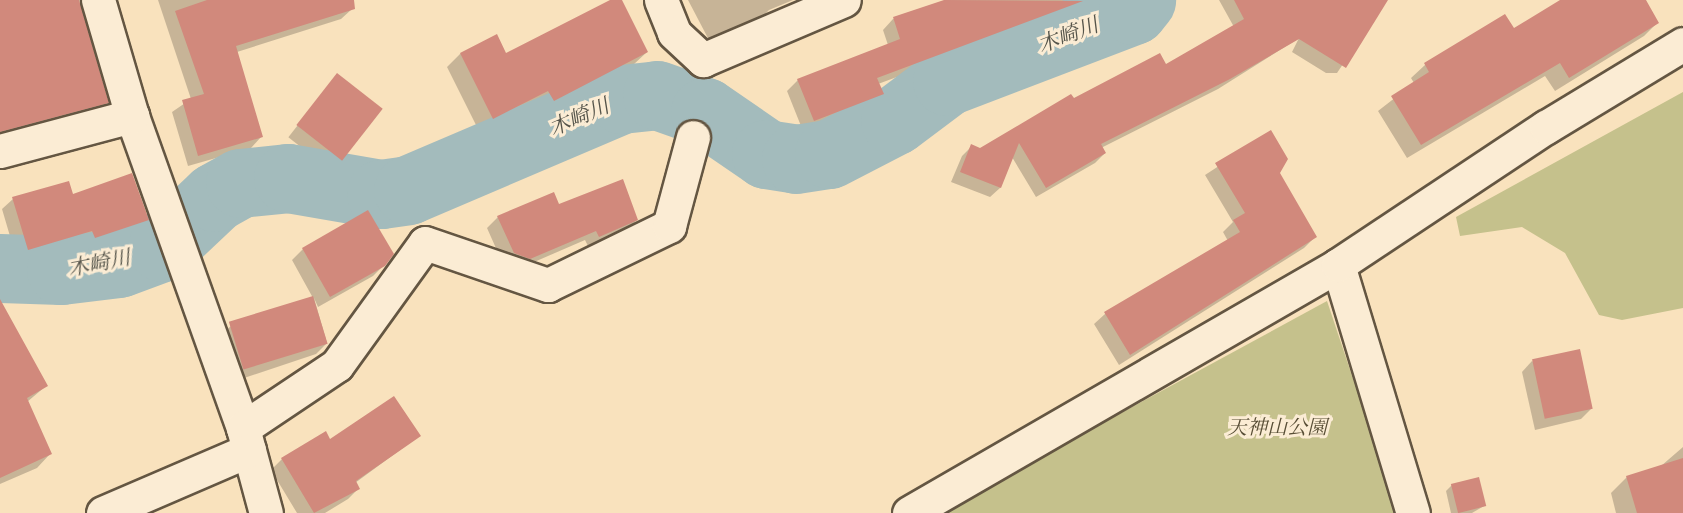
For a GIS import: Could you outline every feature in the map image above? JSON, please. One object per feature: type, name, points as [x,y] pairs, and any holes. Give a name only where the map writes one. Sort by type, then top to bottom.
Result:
[{"type":"street","points":[[98,0],[132,116],[246,439],[266,513]]},
{"type":"street","points":[[661,0],[674,33],[703,60],[844,0]]},
{"type":"street","points":[[909,513],[1338,265],[1546,128],[1683,44]]},
{"type":"street","points":[[0,152],[132,116]]},
{"type":"street","points":[[103,513],[246,439],[337,365],[425,243],[548,285],[669,226],[693,137]]},
{"type":"street","points":[[1338,265],[1413,513]]},
{"type":"green space","points":[[1683,92],[1683,308],[1622,320],[1599,315],[1565,253],[1522,227],[1460,236],[1456,217]]},
{"type":"green space","name":"天神山公園","points":[[1327,301],[1398,513],[937,513]]},
{"type":"building","points":[[0,0],[79,0],[109,103],[0,132]]},
{"type":"building","points":[[207,0],[354,0],[355,9],[236,46],[263,137],[198,156],[182,100],[204,94],[175,11]]},
{"type":"building","points":[[610,0],[622,0],[648,52],[554,101],[548,91],[493,119],[460,53],[497,34],[506,53]]},
{"type":"building","points":[[944,0],[1083,1],[877,78],[884,94],[814,121],[797,79],[900,39],[893,17]]},
{"type":"building","points":[[1234,0],[1388,0],[1346,68],[1299,39],[1230,79],[1101,144],[1106,153],[1046,188],[1019,143],[1001,188],[960,172],[971,144],[980,148],[1071,94],[1074,98],[1160,53],[1166,64],[1244,19]]},
{"type":"building","points":[[1560,0],[1646,0],[1659,23],[1569,78],[1560,63],[1421,145],[1391,96],[1429,72],[1424,63],[1505,14],[1514,28]]},
{"type":"building","points":[[337,73],[383,109],[342,161],[296,125]]},
{"type":"building","points":[[1271,130],[1288,159],[1280,173],[1317,237],[1130,355],[1104,312],[1240,232],[1233,220],[1245,213],[1215,163]]},
{"type":"building","points":[[132,173],[149,220],[95,238],[92,231],[28,250],[12,197],[69,181],[73,194]]},
{"type":"building","points":[[623,179],[638,220],[599,237],[596,231],[530,259],[514,253],[497,216],[554,192],[559,204]]},
{"type":"building","points":[[368,210],[394,254],[385,266],[330,297],[302,248]]},
{"type":"building","points":[[313,296],[328,344],[243,370],[229,322]]},
{"type":"building","points":[[0,299],[48,386],[27,398],[52,454],[0,478]]},
{"type":"building","points":[[1580,349],[1593,409],[1545,419],[1532,359]]},
{"type":"building","points":[[394,396],[421,436],[356,481],[360,489],[314,513],[281,458],[326,431],[330,439]]},
{"type":"building","points":[[1683,458],[1683,513],[1637,513],[1626,476]]},
{"type":"building","points":[[1479,477],[1486,506],[1458,513],[1451,484]]},
{"type":"waterway","name":"木崎川","points":[[0,268],[61,270],[119,263],[162,247],[215,197],[240,183],[288,178],[381,194],[408,190],[621,99],[657,95],[705,112],[766,154],[796,159],[829,154],[895,120],[947,81],[1133,10],[1141,0]]}]
